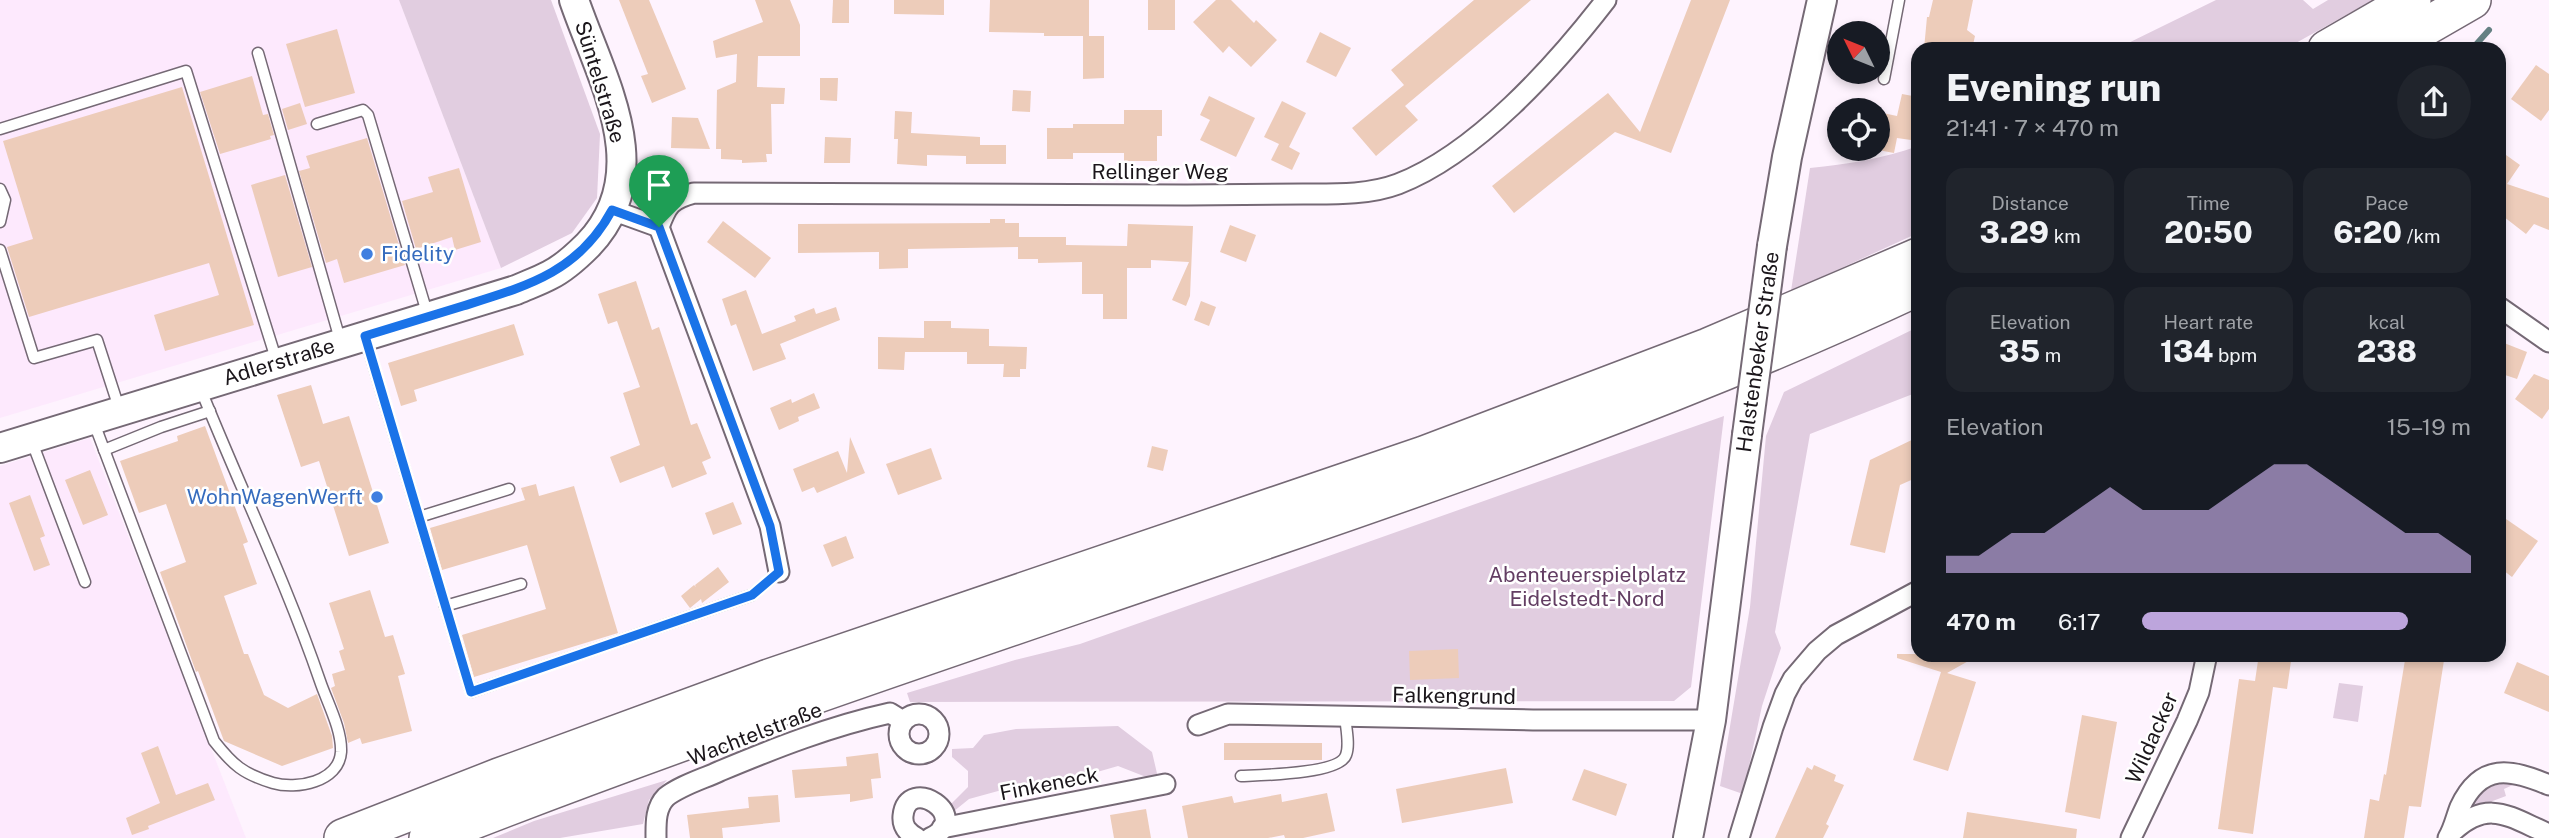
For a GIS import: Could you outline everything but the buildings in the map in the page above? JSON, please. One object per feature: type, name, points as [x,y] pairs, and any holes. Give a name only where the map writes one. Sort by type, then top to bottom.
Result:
[{"type":"highway","points":[[2340,42],[2412,0]]},
{"type":"highway","points":[[2399,42],[2472,0]]},
{"type":"highway","points":[[343,838],[499,777],[766,679],[1463,441],[1708,347],[1911,260]]},
{"type":"highway","points":[[428,838],[776,709],[1486,464],[1715,375],[1911,290]]},
{"type":"street","name":"Süntelstraße","points":[[574,0],[602,73],[620,131],[621,178],[612,210]]},
{"type":"street","name":"Rellinger Weg","points":[[659,227],[665,211],[677,198],[694,193],[1234,195],[1338,194],[1386,188],[1427,171],[1504,113],[1549,69],[1606,0]]},
{"type":"street","name":"Halstenbeker Straße","points":[[1688,838],[1712,714],[1772,246],[1787,156],[1822,0]]},
{"type":"street","points":[[612,210],[659,227],[770,526],[779,572]]},
{"type":"street","name":"Adlerstraße","points":[[0,448],[120,411],[205,399],[278,363],[516,290],[552,274],[587,247],[601,232],[612,210]]},
{"type":"street","points":[[2506,312],[2549,342]]},
{"type":"street","points":[[1739,838],[1773,727],[1793,679],[1836,635],[1911,595]]},
{"type":"street","name":"Wildacker","points":[[2131,838],[2187,721],[2199,692],[2205,662]]},
{"type":"street","name":"Wachtelstraße","points":[[656,838],[656,817],[665,799],[685,786],[851,721],[890,712],[903,720]]},
{"type":"street","name":"Falkengrund","points":[[1198,725],[1227,714],[1533,720],[1712,714]]},
{"type":"street","points":[[2450,835],[2468,793],[2485,778],[2508,771],[2521,773],[2549,785]]},
{"type":"street","name":"Finkeneck","points":[[922,835],[1165,784]]},
{"type":"street","points":[[2450,835],[2470,817],[2489,812],[2549,834]]},
{"type":"lane","points":[[1890,47],[1899,0]]},
{"type":"lane","points":[[258,53],[353,340],[419,517],[471,692],[752,595],[779,572]]},
{"type":"lane","points":[[0,129],[186,71],[278,363]]},
{"type":"lane","points":[[317,124],[363,110],[368,115],[428,317]]},
{"type":"lane","points":[[0,189],[5,200],[0,222]]},
{"type":"lane","points":[[0,250],[34,358],[97,340],[120,411]]},
{"type":"lane","points":[[93,420],[104,450],[214,741],[227,758],[249,776],[282,786],[300,785],[326,777],[339,763],[341,740],[305,638],[205,399],[180,420],[104,450]]},
{"type":"lane","points":[[30,439],[85,582]]},
{"type":"lane","points":[[419,517],[509,489]]},
{"type":"lane","points":[[445,606],[521,584]]},
{"type":"lane","points":[[1241,776],[1329,768],[1340,763],[1346,757],[1347,750],[1345,716]]},
{"type":"shaded area","points":[[0,0],[399,0],[501,268],[0,418]]},
{"type":"shaded area","points":[[90,438],[246,838],[0,838],[0,466]]},
{"type":"green space","points":[[399,0],[551,0],[600,134],[597,198],[572,233],[501,268]]},
{"type":"green space","points":[[2216,0],[2303,0],[2313,9],[2328,0],[2373,0],[2298,42],[2130,42]]},
{"type":"green space","points":[[1911,148],[1911,236],[1791,291],[1810,168],[1860,161],[1890,161],[1890,154]]},
{"type":"green space","points":[[1911,330],[1911,395],[1810,434],[1775,632],[1781,648],[1762,706],[1743,794],[1720,786],[1750,607],[1766,436],[1784,392]]},
{"type":"green space","name":"Abenteuerspielplatz Eidelstedt-Nord","points":[[1724,416],[1691,687],[1674,701],[910,702],[907,693],[1015,660],[1080,644]]},
{"type":"green space","points":[[2339,683],[2363,686],[2358,722],[2333,718]]},
{"type":"green space","points":[[1118,726],[1152,752],[1159,782],[1118,766],[1059,783],[1009,788],[969,799],[948,816],[944,802],[952,803],[968,787],[968,771],[952,757],[952,749],[973,748],[984,735],[1016,729]]},
{"type":"green space","points":[[667,780],[649,800],[643,824],[560,838],[493,838],[534,821]]},
{"type":"green space","points":[[2508,782],[2517,783],[2504,789],[2506,796],[2474,808],[2470,804],[2490,787]]},
{"type":"waterway","points":[[2478,42],[2489,30]]},
{"type":"place","name":"Fidelity","points":[[367,254]]},
{"type":"place","name":"WohnWagenWerft","points":[[377,497]]},
{"type":"route","points":[[612,210],[659,227],[737,431],[770,526],[779,572],[752,595],[471,692],[365,336],[516,290],[552,274],[580,254],[601,232],[612,210]]}]
